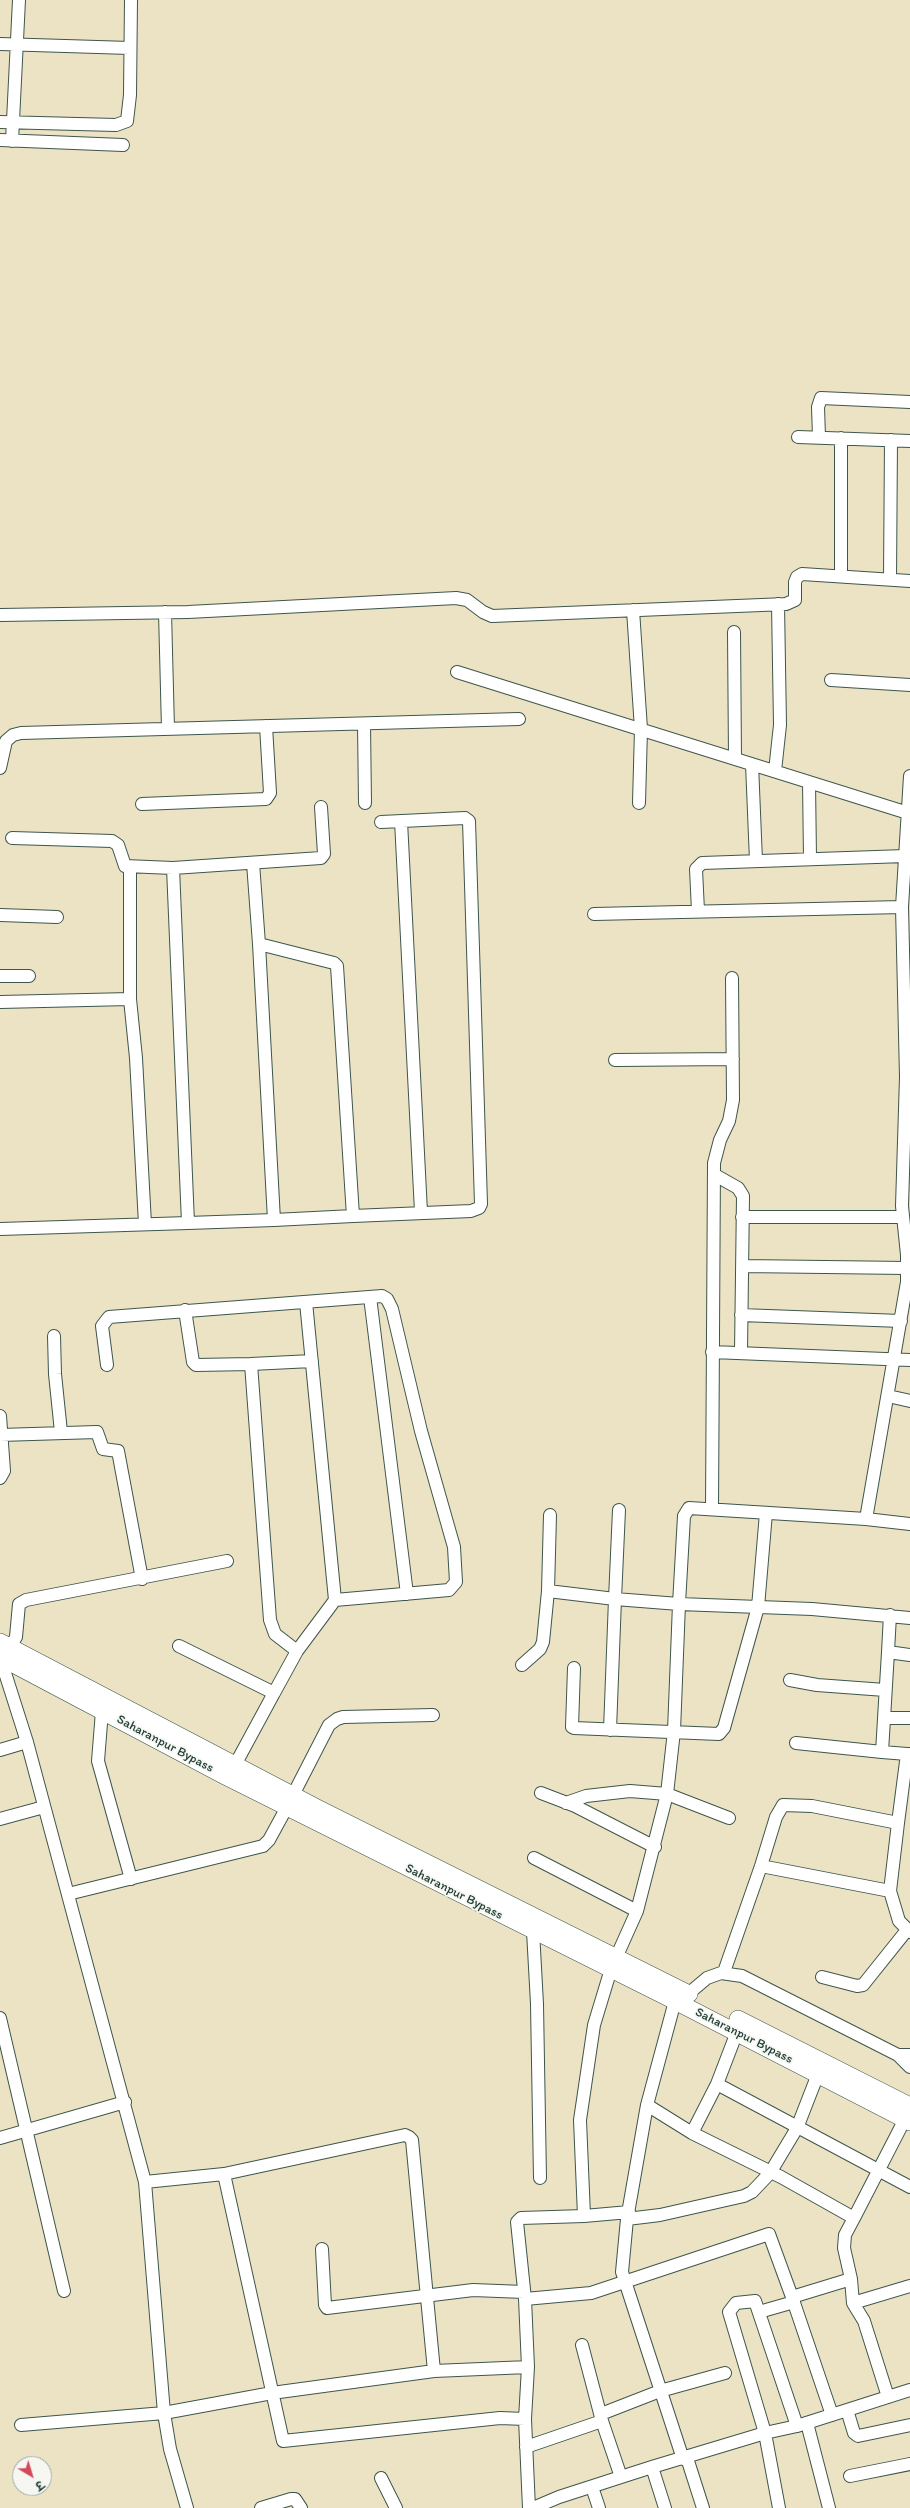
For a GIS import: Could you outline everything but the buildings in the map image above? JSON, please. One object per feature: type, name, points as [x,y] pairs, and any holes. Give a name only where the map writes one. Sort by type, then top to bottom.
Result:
[{"type":"main road","name":"Saharanpur Bypass","points":[[3,1650],[102,1711],[290,1801],[533,1931],[614,1964],[682,1997],[737,2032],[818,2074],[908,2116]]},
{"type":"main road","points":[[3,1650],[236,1765],[258,1785]]},
{"type":"main road","points":[[290,1801],[614,1964]]},
{"type":"main road","points":[[682,1997],[908,2116]]},
{"type":"street","points":[[19,0],[13,123],[6,140],[124,145]]},
{"type":"street","points":[[0,122],[116,125],[124,123],[128,117],[130,102],[131,0]]},
{"type":"street","points":[[0,44],[130,48]]},
{"type":"street","points":[[820,437],[818,407],[822,398],[910,402]]},
{"type":"street","points":[[798,437],[910,441]]},
{"type":"street","points":[[841,438],[841,576]]},
{"type":"street","points":[[890,580],[891,440]]},
{"type":"street","points":[[0,616],[165,612],[456,598],[467,600],[483,612],[492,616],[791,603],[794,600],[795,582],[799,575],[841,576],[910,581]]},
{"type":"street","points":[[775,771],[780,725],[778,604]]},
{"type":"street","points":[[633,610],[641,730],[639,803]]},
{"type":"street","points":[[165,612],[168,729]]},
{"type":"street","points":[[734,632],[735,759]]},
{"type":"street","points":[[457,672],[908,813]]},
{"type":"street","points":[[831,680],[910,685]]},
{"type":"street","points":[[0,768],[6,741],[17,734],[519,719]]},
{"type":"street","points":[[364,724],[364,803]]},
{"type":"street","points":[[142,804],[266,799],[270,793],[266,726]]},
{"type":"street","points":[[752,764],[756,860]]},
{"type":"street","points":[[809,782],[810,858]]},
{"type":"street","points":[[866,1519],[900,1321],[906,1308],[908,1255],[902,1217],[906,1197],[908,1077],[907,960],[902,907],[910,784]]},
{"type":"street","points":[[12,838],[115,841],[118,845],[122,864],[130,868],[173,868],[321,858],[324,854],[321,807]]},
{"type":"street","points":[[0,1229],[274,1220],[421,1212],[471,1211],[479,1208],[481,1204],[469,821],[465,818],[381,822]]},
{"type":"street","points":[[401,821],[421,1212]]},
{"type":"street","points":[[698,911],[696,869],[698,865],[756,860],[905,856]]},
{"type":"street","points":[[253,863],[259,944],[274,1220]]},
{"type":"street","points":[[130,868],[130,999],[136,1058],[145,1224]]},
{"type":"street","points":[[173,868],[188,1223]]},
{"type":"street","points":[[594,914],[902,907]]},
{"type":"street","points":[[0,915],[57,917]]},
{"type":"street","points":[[259,944],[334,963],[337,966],[353,1216]]},
{"type":"street","points":[[0,976],[29,976]]},
{"type":"street","points":[[712,1508],[712,1352],[715,1175],[716,1155],[732,1112],[732,978]]},
{"type":"street","points":[[0,1002],[130,999]]},
{"type":"street","points":[[615,1060],[733,1059]]},
{"type":"street","points":[[715,1175],[741,1192],[741,1352]]},
{"type":"street","points":[[742,1217],[902,1217]]},
{"type":"street","points":[[742,1266],[907,1268]]},
{"type":"street","points":[[370,1297],[406,1594]]},
{"type":"street","points":[[107,1365],[102,1326],[107,1318],[185,1310],[385,1297],[392,1309],[421,1431],[454,1547],[456,1582],[453,1588],[449,1590],[335,1600]]},
{"type":"street","points":[[236,1765],[297,1651],[335,1600],[306,1302]]},
{"type":"street","points":[[185,1310],[193,1362],[196,1365],[312,1361]]},
{"type":"street","points":[[741,1315],[900,1321]]},
{"type":"street","points":[[54,1336],[55,1374],[61,1432]]},
{"type":"street","points":[[712,1352],[894,1358],[910,1360]]},
{"type":"street","points":[[251,1364],[270,1620],[275,1634],[297,1651]]},
{"type":"street","points":[[888,1396],[910,1401]]},
{"type":"street","points":[[0,1416],[0,1435],[4,1471],[0,1478]]},
{"type":"street","points":[[0,1435],[97,1432],[103,1449],[116,1449],[120,1453],[142,1579]]},
{"type":"street","points":[[584,2216],[580,2120],[594,2025],[614,1964],[637,1911],[655,1847],[667,1794],[674,1731],[684,1513],[693,1507],[866,1519],[910,1524]]},
{"type":"street","points":[[610,1730],[619,1510]]},
{"type":"street","points":[[574,1668],[572,1726],[575,1729],[674,1731],[717,1735],[723,1730],[758,1607],[766,1513]]},
{"type":"street","points":[[522,1665],[540,1649],[543,1642],[548,1592],[550,1515]]},
{"type":"street","points":[[187,2508],[170,2449],[164,2413],[145,2182],[125,2102],[27,1742],[3,1676],[3,1650],[16,1637],[18,1607],[22,1602],[227,1561]]},
{"type":"street","points":[[548,1592],[679,1604],[758,1607],[890,1615],[910,1618]]},
{"type":"street","points":[[882,1752],[890,1615]]},
{"type":"street","points":[[179,1646],[274,1693]]},
{"type":"street","points":[[888,1652],[910,1655]]},
{"type":"street","points":[[790,1680],[817,1686],[885,1690]]},
{"type":"street","points":[[102,1711],[98,1761],[131,1879]]},
{"type":"street","points":[[68,1894],[263,1846],[269,1840],[329,1725],[336,1719],[343,1717],[433,1715]]},
{"type":"street","points":[[884,1718],[910,1718]]},
{"type":"street","points":[[0,1750],[27,1742]]},
{"type":"street","points":[[796,1743],[909,1754],[898,1823],[890,1891],[899,1921],[909,1931],[863,1985],[857,1986],[822,1977]]},
{"type":"street","points":[[566,1803],[586,1796],[630,1791],[667,1794],[729,1818]]},
{"type":"street","points":[[541,1793],[566,1803],[655,1847]]},
{"type":"street","points":[[724,1972],[762,1866],[776,1818],[783,1805],[812,1806],[898,1823]]},
{"type":"street","points":[[0,1819],[44,1807]]},
{"type":"street","points":[[534,1858],[637,1911]]},
{"type":"street","points":[[762,1866],[890,1891]]},
{"type":"street","points":[[533,1931],[537,2004],[540,2178]]},
{"type":"street","points":[[703,2508],[660,2391],[624,2284],[622,2272],[628,2216],[647,2105],[682,1997],[707,1978],[724,1972],[742,1976],[904,2055],[910,2067]]},
{"type":"street","points":[[0,2018],[26,2131],[59,2262],[64,2291]]},
{"type":"street","points":[[692,2133],[717,2084],[737,2032]]},
{"type":"street","points":[[529,2508],[525,2419],[528,2367],[524,2295],[517,2222],[519,2219],[660,2215],[744,2196],[752,2192],[770,2173],[797,2128],[818,2074]]},
{"type":"street","points":[[717,2084],[910,2187]]},
{"type":"street","points":[[0,2138],[125,2102]]},
{"type":"street","points":[[647,2105],[692,2133],[854,2218]]},
{"type":"street","points":[[888,2397],[864,2321],[853,2303],[851,2280],[844,2248],[846,2235],[854,2218],[908,2116]]},
{"type":"street","points":[[145,2182],[224,2174],[405,2135],[409,2137],[412,2140],[434,2371]]},
{"type":"street","points":[[224,2174],[282,2439],[285,2441],[500,2418],[525,2419]]},
{"type":"street","points":[[322,2249],[325,2305],[327,2308],[427,2297],[473,2290],[524,2295],[591,2293],[624,2284],[769,2234],[832,2415]]},
{"type":"street","points":[[759,2312],[851,2280]]},
{"type":"street","points":[[853,2303],[910,2286]]},
{"type":"street","points":[[779,2508],[765,2433],[729,2312],[736,2303],[753,2300],[755,2301],[802,2425],[829,2508]]},
{"type":"street","points":[[582,2345],[621,2478]]},
{"type":"street","points":[[21,2425],[164,2413],[272,2393],[434,2371],[528,2367]]},
{"type":"street","points":[[526,2447],[602,2417],[660,2391],[725,2373]]},
{"type":"street","points":[[534,2508],[559,2497],[652,2467],[765,2433],[802,2425],[910,2390]]},
{"type":"street","points":[[847,2410],[854,2433],[858,2436],[910,2425]]},
{"type":"street","points":[[850,2476],[910,2464]]},
{"type":"street","points":[[652,2467],[665,2508]]},
{"type":"street","points":[[381,2478],[396,2508]]},
{"type":"street","points":[[592,2487],[599,2508]]},
{"type":"street","points":[[261,2508],[291,2499],[295,2499],[301,2508]]}]
